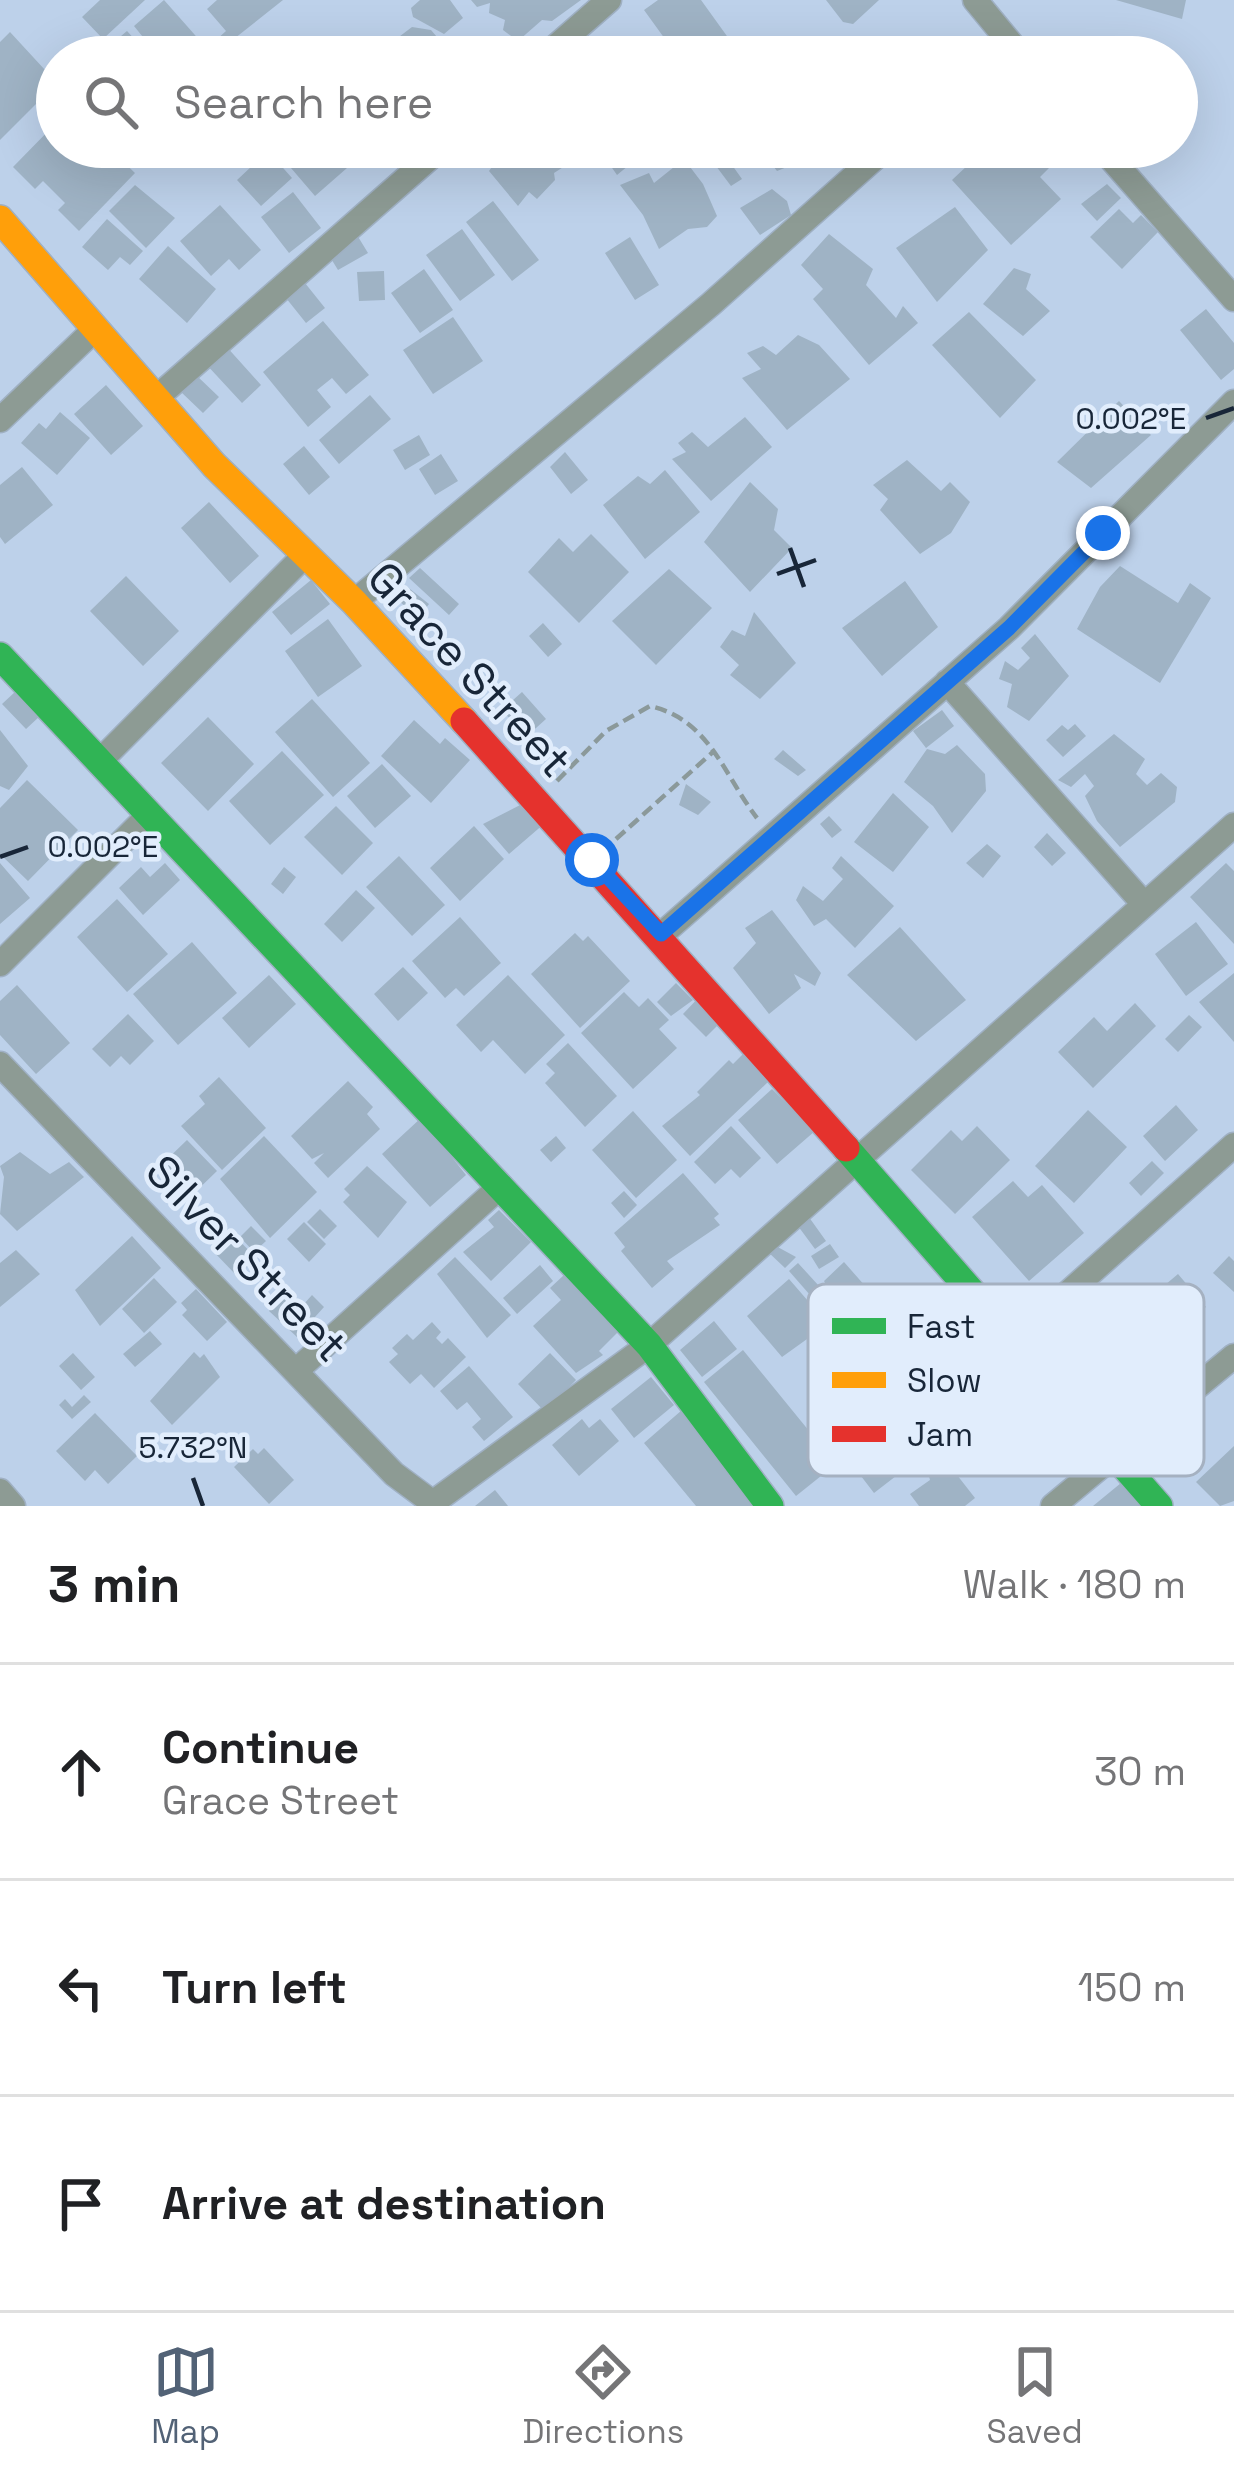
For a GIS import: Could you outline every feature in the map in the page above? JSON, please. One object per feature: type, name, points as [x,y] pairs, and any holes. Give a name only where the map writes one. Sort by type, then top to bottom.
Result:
[{"type":"street","points":[[568,36],[609,0]]},
{"type":"street","points":[[974,0],[997,36]]},
{"type":"street","points":[[154,399],[418,168]]},
{"type":"street","points":[[354,602],[711,304],[863,168]]},
{"type":"street","points":[[1119,168],[1234,299]]},
{"type":"street","name":"Grace Street","points":[[0,219],[154,399],[303,557],[354,602],[661,934],[963,1284]]},
{"type":"street","points":[[0,420],[94,331]]},
{"type":"street","points":[[661,934],[1009,628],[1234,402]]},
{"type":"street","points":[[99,762],[303,557]]},
{"type":"street","points":[[0,656],[649,1345],[770,1506]]},
{"type":"street","points":[[946,682],[1144,904]]},
{"type":"street","points":[[0,964],[149,815]]},
{"type":"street","points":[[435,1504],[649,1345],[1234,825]]},
{"type":"street","name":"Silver Street","points":[[0,1064],[394,1474],[435,1504]]},
{"type":"street","points":[[1078,1284],[1234,1145]]},
{"type":"street","points":[[298,1369],[501,1186]]},
{"type":"street","points":[[1204,1381],[1234,1356]]},
{"type":"street","points":[[1053,1506],[1089,1476]]},
{"type":"street","name":"Grace Street","points":[[1133,1476],[1159,1506]]},
{"type":"street","points":[[0,1491],[13,1506]]},
{"type":"path","points":[[537,800],[606,731],[650,706],[676,712],[714,751],[754,815],[774,835]]},
{"type":"path","points":[[592,860],[714,751]]},
{"type":"building","points":[[100,0],[145,0],[106,36],[100,36],[82,17]]},
{"type":"building","points":[[164,0],[196,36],[142,36],[134,26]]},
{"type":"building","points":[[217,0],[283,0],[238,36],[220,36],[226,31],[207,9]]},
{"type":"building","points":[[420,0],[450,0],[463,18],[444,34],[413,17],[411,8]]},
{"type":"building","points":[[471,0],[581,0],[552,21],[542,20],[524,36],[503,30],[505,20],[489,13],[490,3],[477,7]]},
{"type":"building","points":[[658,0],[701,0],[727,36],[663,36],[644,10]]},
{"type":"building","points":[[826,0],[879,0],[853,24],[843,22]]},
{"type":"building","points":[[1116,0],[1186,0],[1182,19]]},
{"type":"building","points":[[412,27],[431,30],[436,36],[400,36]]},
{"type":"building","points":[[10,32],[36,60],[36,104],[0,140],[0,42]]},
{"type":"building","points":[[36,143],[36,168],[130,168],[135,173],[79,231],[58,210],[65,203],[43,181],[35,189],[13,167]]},
{"type":"building","points":[[250,168],[283,168],[292,178],[261,206],[237,180]]},
{"type":"building","points":[[291,168],[347,168],[315,196]]},
{"type":"building","points":[[562,168],[537,199],[529,192],[518,206],[489,171]]},
{"type":"building","points":[[673,168],[691,168],[717,216],[707,227],[688,229],[659,249],[643,215],[620,185],[649,173],[654,183]]},
{"type":"building","points":[[718,168],[734,168],[742,179],[731,186]]},
{"type":"building","points":[[965,168],[1049,168],[1040,177],[1061,199],[1011,245],[952,180]]},
{"type":"building","points":[[1107,184],[1121,198],[1097,221],[1081,204]]},
{"type":"building","points":[[135,185],[175,218],[146,248],[109,211]]},
{"type":"building","points":[[772,189],[787,201],[791,215],[760,235],[740,208]]},
{"type":"building","points":[[293,192],[321,228],[289,253],[261,217]]},
{"type":"building","points":[[493,201],[539,260],[512,281],[466,222]]},
{"type":"building","points":[[220,205],[261,250],[239,270],[229,259],[211,276],[180,241]]},
{"type":"building","points":[[955,207],[988,250],[937,302],[896,248]]},
{"type":"building","points":[[1119,209],[1133,223],[1141,215],[1158,232],[1122,269],[1090,237]]},
{"type":"building","points":[[107,219],[143,251],[130,265],[120,257],[108,270],[82,247]]},
{"type":"building","points":[[462,229],[495,275],[460,301],[426,255]]},
{"type":"building","points":[[829,234],[873,269],[866,285],[896,318],[903,306],[918,323],[869,365],[813,299],[823,289],[801,265]]},
{"type":"building","points":[[357,235],[368,253],[338,270],[327,252]]},
{"type":"building","points":[[630,237],[659,285],[635,300],[605,253]]},
{"type":"building","points":[[168,246],[216,289],[187,323],[139,279]]},
{"type":"building","points":[[1014,268],[1031,274],[1026,289],[1050,311],[1023,336],[983,304]]},
{"type":"building","points":[[424,269],[453,310],[420,333],[391,293]]},
{"type":"building","points":[[384,271],[385,300],[359,301],[357,272]]},
{"type":"building","points":[[305,283],[325,308],[306,323],[286,298]]},
{"type":"building","points":[[1206,309],[1234,343],[1234,369],[1221,380],[1180,330]]},
{"type":"building","points":[[969,312],[1036,380],[1000,418],[932,345]]},
{"type":"building","points":[[453,317],[483,361],[433,394],[403,350]]},
{"type":"building","points":[[323,321],[369,375],[346,394],[332,378],[317,390],[331,407],[308,427],[263,372]]},
{"type":"building","points":[[798,335],[819,345],[850,379],[787,430],[742,378],[761,369],[747,353],[763,346],[776,355]]},
{"type":"building","points":[[225,345],[261,385],[242,403],[205,363]]},
{"type":"building","points":[[196,375],[219,397],[203,413],[180,391]]},
{"type":"building","points":[[106,385],[143,426],[111,455],[74,414]]},
{"type":"building","points":[[370,395],[391,419],[339,464],[319,440]]},
{"type":"building","points":[[1119,401],[1151,435],[1091,488],[1057,462]]},
{"type":"building","points":[[60,412],[90,438],[57,475],[21,443],[39,423],[46,429]]},
{"type":"building","points":[[745,417],[772,447],[711,501],[672,459],[686,452],[678,443],[692,432],[708,447]]},
{"type":"building","points":[[419,435],[430,455],[405,470],[393,450]]},
{"type":"building","points":[[304,446],[330,477],[309,495],[283,464]]},
{"type":"building","points":[[565,452],[588,480],[571,494],[550,467]]},
{"type":"building","points":[[441,454],[458,481],[435,495],[419,469]]},
{"type":"building","points":[[907,460],[941,491],[950,482],[970,502],[951,533],[920,554],[880,510],[888,499],[873,485]]},
{"type":"building","points":[[22,467],[53,505],[5,544],[0,537],[0,485]]},
{"type":"building","points":[[665,470],[700,512],[645,559],[603,505],[638,476],[650,484]]},
{"type":"building","points":[[750,482],[778,509],[774,530],[792,548],[750,592],[704,542]]},
{"type":"building","points":[[209,502],[259,556],[230,583],[181,528]]},
{"type":"building","points":[[591,534],[629,572],[579,623],[528,572],[559,538],[573,552]]},
{"type":"building","points":[[1120,566],[1178,603],[1190,583],[1211,598],[1160,683],[1077,629],[1100,587]]},
{"type":"building","points":[[420,568],[459,604],[449,615],[409,578]]},
{"type":"building","points":[[669,569],[712,608],[656,665],[612,621]]},
{"type":"building","points":[[126,576],[179,631],[143,666],[90,611]]},
{"type":"building","points":[[311,580],[330,604],[291,635],[272,612]]},
{"type":"building","points":[[905,581],[938,627],[882,676],[842,628]]},
{"type":"building","points":[[405,585],[429,604],[419,617],[395,598]]},
{"type":"building","points":[[754,612],[796,663],[760,699],[730,675],[739,665],[720,647],[732,630],[745,636]]},
{"type":"building","points":[[328,619],[362,666],[318,697],[285,651]]},
{"type":"building","points":[[543,623],[562,644],[548,657],[529,636]]},
{"type":"building","points":[[1035,634],[1069,676],[1029,721],[1007,707],[1012,684],[999,679],[1005,661],[1018,670],[1030,658],[1021,648]]},
{"type":"building","points":[[16,691],[40,716],[26,729],[2,704]]},
{"type":"building","points":[[522,692],[546,719],[526,737],[502,710]]},
{"type":"building","points":[[312,699],[370,763],[333,797],[275,732]]},
{"type":"building","points":[[942,710],[954,726],[926,748],[913,731]]},
{"type":"building","points":[[208,717],[254,764],[208,811],[161,763]]},
{"type":"building","points":[[414,720],[440,744],[445,738],[470,760],[431,803],[381,756]]},
{"type":"building","points":[[1075,724],[1086,736],[1063,757],[1046,740],[1062,725],[1068,730]]},
{"type":"building","points":[[0,730],[28,766],[9,790],[0,786]]},
{"type":"building","points":[[1114,734],[1145,759],[1136,774],[1147,785],[1161,773],[1177,787],[1175,802],[1120,847],[1097,821],[1085,796],[1094,786],[1085,774],[1071,787],[1058,780]]},
{"type":"building","points":[[957,745],[985,774],[986,791],[952,833],[933,806],[904,782],[927,749],[945,754]]},
{"type":"building","points":[[783,750],[806,770],[798,776],[774,759]]},
{"type":"building","points":[[282,751],[324,795],[270,845],[229,801]]},
{"type":"building","points":[[382,764],[411,796],[375,828],[347,796]]},
{"type":"building","points":[[27,780],[78,830],[28,881],[0,854],[0,808]]},
{"type":"building","points":[[686,784],[711,802],[698,815],[679,805]]},
{"type":"building","points":[[893,793],[929,827],[893,872],[854,842]]},
{"type":"building","points":[[526,802],[545,823],[509,854],[483,824]]},
{"type":"building","points":[[336,806],[373,843],[342,875],[304,837]]},
{"type":"building","points":[[829,816],[842,830],[832,838],[820,824]]},
{"type":"building","points":[[474,826],[504,859],[460,901],[430,868]]},
{"type":"building","points":[[1047,833],[1066,853],[1052,866],[1034,847]]},
{"type":"building","points":[[987,844],[1001,856],[983,878],[966,863]]},
{"type":"building","points":[[399,856],[445,905],[412,936],[366,887]]},
{"type":"building","points":[[841,856],[894,906],[855,948],[826,919],[814,926],[796,900],[803,886],[823,901],[843,879],[832,868]]},
{"type":"building","points":[[0,863],[30,898],[0,924]]},
{"type":"building","points":[[165,863],[180,880],[143,915],[119,888],[141,867],[150,877]]},
{"type":"building","points":[[1226,863],[1234,871],[1234,944],[1190,897]]},
{"type":"building","points":[[284,867],[296,877],[283,894],[271,884]]},
{"type":"building","points":[[356,890],[375,908],[342,942],[324,924]]},
{"type":"building","points":[[117,899],[168,954],[127,992],[77,937]]},
{"type":"building","points":[[772,910],[821,973],[815,986],[794,974],[801,988],[769,1014],[733,968],[756,943],[745,928]]},
{"type":"building","points":[[460,917],[501,963],[464,996],[456,988],[445,998],[412,961]]},
{"type":"building","points":[[1196,922],[1228,964],[1186,996],[1155,954]]},
{"type":"building","points":[[900,927],[966,1000],[916,1041],[847,975]]},
{"type":"building","points":[[575,933],[583,941],[588,936],[630,981],[580,1028],[531,974]]},
{"type":"building","points":[[192,942],[237,993],[178,1045],[133,994]]},
{"type":"building","points":[[403,967],[428,993],[398,1021],[374,994]]},
{"type":"building","points":[[1234,973],[1234,1042],[1199,1002]]},
{"type":"building","points":[[269,975],[296,1004],[249,1048],[222,1018]]},
{"type":"building","points":[[508,975],[565,1035],[525,1074],[493,1040],[481,1052],[456,1025]]},
{"type":"building","points":[[676,983],[693,1000],[671,1016],[657,1002]]},
{"type":"building","points":[[17,985],[70,1043],[36,1074],[0,1035],[0,1001]]},
{"type":"building","points":[[624,992],[639,1007],[648,998],[669,1020],[659,1029],[677,1048],[633,1089],[581,1033]]},
{"type":"building","points":[[702,994],[725,1018],[706,1037],[683,1014]]},
{"type":"building","points":[[1135,1003],[1156,1026],[1093,1088],[1058,1052],[1094,1017],[1107,1031]]},
{"type":"building","points":[[128,1014],[154,1041],[130,1065],[121,1056],[110,1067],[92,1049]]},
{"type":"building","points":[[1189,1015],[1202,1027],[1178,1052],[1165,1039]]},
{"type":"building","points":[[568,1043],[617,1096],[585,1127],[545,1083],[555,1073],[546,1064]]},
{"type":"building","points":[[743,1054],[769,1081],[690,1156],[662,1126],[700,1095],[697,1092],[729,1060],[733,1064]]},
{"type":"building","points":[[219,1077],[266,1128],[222,1170],[181,1126],[205,1104],[199,1096]]},
{"type":"building","points":[[348,1081],[373,1107],[367,1114],[380,1129],[328,1178],[314,1163],[324,1153],[312,1159],[291,1136]]},
{"type":"building","points":[[772,1089],[815,1131],[777,1164],[738,1120]]},
{"type":"building","points":[[1176,1105],[1198,1130],[1165,1161],[1143,1136]]},
{"type":"building","points":[[1088,1110],[1127,1147],[1074,1203],[1035,1166]]},
{"type":"building","points":[[633,1111],[677,1160],[636,1198],[592,1150]]},
{"type":"building","points":[[421,1118],[466,1175],[430,1207],[382,1154]]},
{"type":"building","points":[[731,1126],[761,1158],[740,1178],[731,1169],[715,1184],[694,1162]]},
{"type":"building","points":[[977,1126],[1010,1160],[955,1214],[911,1170],[951,1130],[962,1141]]},
{"type":"building","points":[[264,1136],[317,1192],[270,1238],[220,1179]]},
{"type":"building","points":[[556,1136],[566,1148],[551,1162],[540,1150]]},
{"type":"building","points":[[187,1140],[217,1171],[187,1200],[157,1169]]},
{"type":"building","points":[[20,1152],[50,1174],[69,1162],[84,1177],[17,1231],[0,1214],[4,1177],[0,1166]]},
{"type":"building","points":[[1152,1161],[1164,1173],[1141,1196],[1129,1183]]},
{"type":"building","points":[[367,1166],[407,1202],[378,1238],[343,1202],[350,1195],[344,1189]]},
{"type":"building","points":[[683,1173],[719,1214],[714,1218],[720,1225],[667,1261],[674,1269],[652,1288],[621,1251],[625,1247],[614,1233]]},
{"type":"building","points":[[1013,1181],[1028,1197],[1042,1185],[1084,1233],[1029,1281],[972,1217]]},
{"type":"building","points":[[624,1191],[637,1205],[624,1218],[611,1203]]},
{"type":"building","points":[[320,1209],[337,1226],[324,1239],[307,1222]]},
{"type":"building","points":[[499,1210],[531,1242],[491,1281],[463,1252],[494,1227],[488,1220]]},
{"type":"building","points":[[806,1213],[826,1241],[815,1249],[795,1222]]},
{"type":"building","points":[[304,1222],[326,1244],[309,1262],[287,1239]]},
{"type":"building","points":[[251,1226],[266,1241],[254,1252],[240,1237]]},
{"type":"building","points":[[231,1232],[256,1258],[237,1276],[212,1250]]},
{"type":"building","points":[[132,1236],[161,1268],[100,1326],[75,1290]]},
{"type":"building","points":[[830,1244],[839,1257],[819,1269],[811,1256]]},
{"type":"building","points":[[774,1245],[796,1257],[785,1268],[767,1251]]},
{"type":"building","points":[[16,1250],[40,1274],[0,1307],[0,1263]]},
{"type":"building","points":[[1229,1256],[1234,1261],[1234,1292],[1213,1273]]},
{"type":"building","points":[[455,1257],[511,1315],[487,1338],[437,1274]]},
{"type":"building","points":[[844,1262],[863,1284],[826,1284]]},
{"type":"building","points":[[798,1263],[817,1284],[808,1284],[808,1293],[789,1271]]},
{"type":"building","points":[[540,1265],[553,1281],[517,1314],[503,1298]]},
{"type":"building","points":[[1178,1274],[1186,1284],[1166,1284]]},
{"type":"building","points":[[564,1275],[618,1332],[599,1351],[603,1355],[576,1373],[533,1326],[561,1300],[550,1288]]},
{"type":"building","points":[[154,1278],[177,1302],[144,1333],[122,1309]]},
{"type":"building","points":[[789,1279],[808,1301],[808,1338],[782,1357],[747,1316]]},
{"type":"building","points":[[196,1289],[227,1322],[207,1341],[182,1315],[187,1310],[181,1303]]},
{"type":"building","points":[[289,1291],[303,1305],[312,1295],[324,1307],[297,1337],[269,1311]]},
{"type":"building","points":[[714,1321],[737,1349],[702,1377],[680,1350]]},
{"type":"building","points":[[432,1322],[441,1332],[436,1338],[442,1344],[448,1338],[466,1357],[434,1388],[421,1374],[410,1384],[389,1362],[398,1354],[392,1348],[407,1334],[413,1340]]},
{"type":"building","points":[[150,1331],[162,1344],[135,1367],[123,1354]]},
{"type":"building","points":[[743,1350],[808,1430],[808,1476],[821,1476],[796,1496],[704,1382]]},
{"type":"building","points":[[194,1352],[200,1358],[204,1354],[220,1377],[172,1425],[150,1401]]},
{"type":"building","points":[[73,1353],[95,1377],[81,1390],[59,1366]]},
{"type":"building","points":[[550,1353],[576,1380],[545,1412],[518,1384]]},
{"type":"building","points":[[469,1366],[513,1417],[484,1441],[472,1427],[481,1419],[467,1402],[457,1410],[440,1391]]},
{"type":"building","points":[[651,1377],[674,1405],[634,1438],[611,1409]]},
{"type":"building","points":[[84,1395],[91,1402],[72,1419],[59,1405],[65,1399],[72,1407]]},
{"type":"building","points":[[682,1410],[761,1506],[696,1506],[644,1443]]},
{"type":"building","points":[[95,1413],[137,1456],[108,1484],[95,1470],[85,1481],[56,1451]]},
{"type":"building","points":[[582,1419],[589,1428],[600,1419],[619,1441],[579,1476],[552,1445]]},
{"type":"building","points":[[1234,1446],[1234,1501],[1220,1506],[1196,1482]]},
{"type":"building","points":[[264,1448],[294,1480],[269,1504],[234,1467],[253,1449],[258,1454]]},
{"type":"building","points":[[861,1476],[896,1476],[874,1493]]},
{"type":"building","points":[[929,1476],[958,1476],[975,1498],[965,1506],[919,1506],[910,1494],[930,1480]]},
{"type":"building","points":[[1121,1483],[1140,1506],[1093,1506]]},
{"type":"building","points":[[495,1490],[508,1506],[475,1506]]},
{"type":"traffic: fast","points":[[0,656],[649,1345],[770,1506]]},
{"type":"traffic: fast","points":[[846,1148],[965,1284]]},
{"type":"traffic: fast","points":[[1133,1476],[1159,1506]]},
{"type":"traffic: slow","points":[[0,219],[214,465],[354,602],[464,721]]},
{"type":"traffic: jam","points":[[464,721],[846,1148]]},
{"type":"route","points":[[592,860],[661,934],[1009,628],[1103,533]]}]
